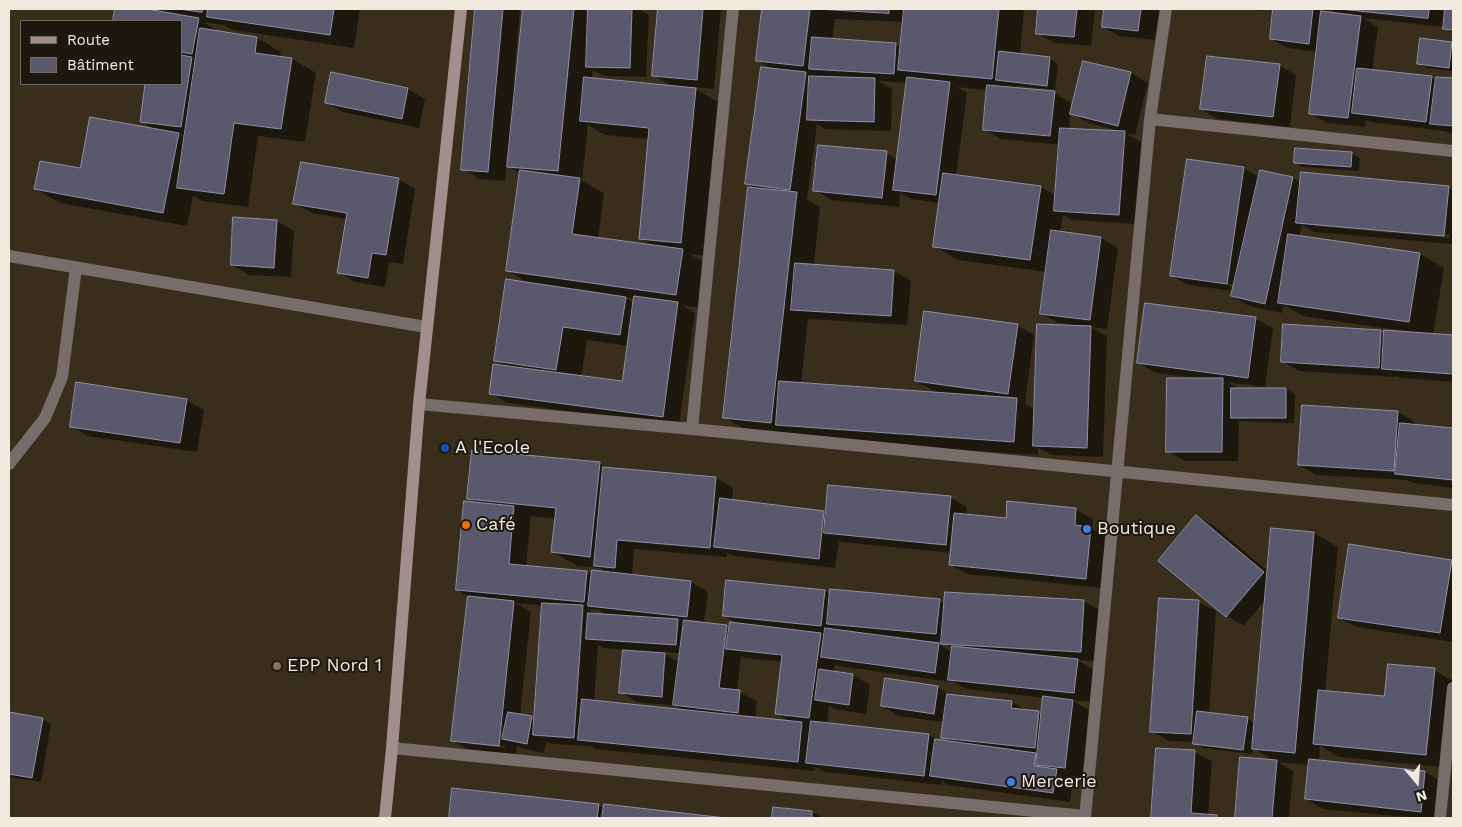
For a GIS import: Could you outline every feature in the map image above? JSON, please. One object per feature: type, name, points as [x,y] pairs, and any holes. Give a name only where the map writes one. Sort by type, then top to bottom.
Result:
[{"type":"street","points":[[385,818],[426,327],[461,9]]},
{"type":"street","points":[[692,429],[733,9]]},
{"type":"street","points":[[392,748],[1085,817],[1150,120],[1166,9]]},
{"type":"street","points":[[1150,120],[1453,151]]},
{"type":"street","points":[[9,256],[426,327]]},
{"type":"street","points":[[9,464],[45,418],[62,377],[76,268]]},
{"type":"street","points":[[419,404],[692,429],[1453,506]]},
{"type":"street","points":[[1440,818],[1453,688]]},
{"type":"building","points":[[115,9],[147,9],[199,18],[192,54],[182,52],[182,20],[113,20]]},
{"type":"building","points":[[180,9],[203,9],[202,12]]},
{"type":"building","points":[[208,9],[334,9],[330,35],[207,17]]},
{"type":"building","points":[[475,9],[503,9],[488,172],[461,170]]},
{"type":"building","points":[[523,9],[574,9],[558,171],[507,167]]},
{"type":"building","points":[[588,9],[632,9],[630,68],[586,67]]},
{"type":"building","points":[[658,9],[703,9],[697,80],[652,76]]},
{"type":"building","points":[[762,9],[810,9],[803,66],[756,61]]},
{"type":"building","points":[[818,9],[889,9],[889,13]]},
{"type":"building","points":[[904,9],[999,9],[992,79],[898,70]]},
{"type":"building","points":[[1038,9],[1077,9],[1074,37],[1036,34]]},
{"type":"building","points":[[1104,9],[1141,9],[1138,31],[1102,27]]},
{"type":"building","points":[[1273,9],[1313,9],[1309,44],[1270,39]]},
{"type":"building","points":[[1340,9],[1429,9],[1428,18]]},
{"type":"building","points":[[1445,9],[1453,9],[1453,30],[1443,29]]},
{"type":"building","points":[[1321,11],[1361,16],[1348,118],[1309,114]]},
{"type":"building","points":[[200,28],[257,37],[255,53],[292,58],[281,129],[234,123],[224,194],[177,188]]},
{"type":"building","points":[[812,37],[896,43],[894,74],[809,69]]},
{"type":"building","points":[[1420,38],[1452,42],[1449,68],[1417,64]]},
{"type":"building","points":[[999,51],[1050,57],[1047,86],[996,80]]},
{"type":"building","points":[[182,55],[192,57],[181,127],[140,122],[145,85],[182,85]]},
{"type":"building","points":[[1207,56],[1280,64],[1273,117],[1200,109]]},
{"type":"building","points":[[1083,61],[1131,72],[1118,126],[1070,114]]},
{"type":"building","points":[[761,67],[806,72],[790,190],[745,184]]},
{"type":"building","points":[[1357,68],[1432,76],[1426,122],[1352,113]]},
{"type":"building","points":[[331,72],[408,88],[402,119],[325,103]]},
{"type":"building","points":[[809,76],[875,78],[874,122],[807,120]]},
{"type":"building","points":[[584,77],[696,88],[681,243],[639,239],[649,128],[580,121]]},
{"type":"building","points":[[907,77],[950,82],[936,195],[893,190]]},
{"type":"building","points":[[1436,77],[1453,78],[1453,126],[1430,124]]},
{"type":"building","points":[[987,85],[1055,91],[1050,136],[983,130]]},
{"type":"building","points":[[90,117],[179,133],[163,213],[34,189],[40,161],[80,168]]},
{"type":"building","points":[[1060,128],[1125,131],[1119,215],[1054,211]]},
{"type":"building","points":[[818,145],[887,151],[882,198],[813,191]]},
{"type":"building","points":[[1295,148],[1352,152],[1351,167],[1294,163]]},
{"type":"building","points":[[1187,159],[1244,167],[1227,284],[1170,276]]},
{"type":"building","points":[[301,162],[399,178],[386,255],[372,253],[368,278],[337,273],[347,213],[293,204]]},
{"type":"building","points":[[520,170],[580,178],[572,234],[683,249],[676,295],[506,271]]},
{"type":"building","points":[[1260,170],[1293,177],[1265,304],[1231,296]]},
{"type":"building","points":[[1301,172],[1449,186],[1444,236],[1296,223]]},
{"type":"building","points":[[943,173],[1041,186],[1030,260],[933,247]]},
{"type":"building","points":[[748,187],[797,192],[771,423],[723,418]]},
{"type":"building","points":[[233,217],[277,220],[274,268],[231,265]]},
{"type":"building","points":[[1051,230],[1101,237],[1090,320],[1040,314]]},
{"type":"building","points":[[1288,234],[1420,253],[1409,322],[1278,303]]},
{"type":"building","points":[[795,263],[894,270],[891,316],[791,310]]},
{"type":"building","points":[[506,279],[626,297],[620,335],[563,327],[556,370],[494,361]]},
{"type":"building","points":[[634,296],[678,302],[663,417],[489,394],[493,364],[622,381]]},
{"type":"building","points":[[1145,303],[1256,317],[1248,378],[1137,363]]},
{"type":"building","points":[[924,311],[1018,324],[1008,394],[915,381]]},
{"type":"building","points":[[1037,324],[1091,326],[1087,448],[1033,446]]},
{"type":"building","points":[[1283,324],[1381,330],[1379,368],[1281,362]]},
{"type":"building","points":[[1384,330],[1453,335],[1453,374],[1382,369]]},
{"type":"building","points":[[1167,378],[1223,378],[1222,452],[1166,452]]},
{"type":"building","points":[[779,381],[1017,398],[1014,442],[776,425]]},
{"type":"building","points":[[76,382],[187,399],[180,443],[70,427]]},
{"type":"building","points":[[1231,388],[1286,388],[1286,418],[1231,418]]},
{"type":"building","points":[[1302,405],[1398,411],[1394,471],[1298,465]]},
{"type":"building","points":[[1400,423],[1453,428],[1453,480],[1395,474]]},
{"type":"building","points":[[472,450],[600,462],[590,557],[551,552],[556,508],[467,499]]},
{"type":"building","points":[[603,467],[716,477],[710,548],[617,540],[615,568],[594,566]]},
{"type":"building","points":[[828,485],[951,496],[946,545],[824,533]]},
{"type":"building","points":[[720,498],[824,511],[819,559],[714,547]]},
{"type":"building","points":[[464,501],[514,506],[509,564],[587,571],[584,602],[456,590]]},
{"type":"building","points":[[1007,501],[1076,508],[1075,525],[1091,527],[1086,579],[949,565],[954,513],[1006,518]]},
{"type":"building","points":[[1196,515],[1264,572],[1226,617],[1158,561]]},
{"type":"building","points":[[1271,528],[1314,532],[1295,753],[1252,749]]},
{"type":"building","points":[[1349,544],[1452,560],[1440,633],[1338,618]]},
{"type":"building","points":[[592,570],[691,581],[687,617],[588,606]]},
{"type":"building","points":[[726,580],[825,590],[821,626],[723,616]]},
{"type":"building","points":[[830,589],[940,599],[936,634],[827,624]]},
{"type":"building","points":[[945,592],[1084,600],[1081,652],[941,644]]},
{"type":"building","points":[[468,596],[514,601],[499,746],[451,741]]},
{"type":"building","points":[[1159,598],[1199,600],[1191,734],[1150,732]]},
{"type":"building","points":[[542,603],[583,605],[574,738],[533,735]]},
{"type":"building","points":[[588,613],[678,619],[676,645],[586,639]]},
{"type":"building","points":[[684,620],[727,625],[719,688],[740,690],[738,713],[673,705]]},
{"type":"building","points":[[730,622],[821,633],[809,718],[775,714],[782,655],[726,649]]},
{"type":"building","points":[[825,628],[939,643],[935,673],[821,657]]},
{"type":"building","points":[[952,646],[1078,659],[1074,693],[948,680]]},
{"type":"building","points":[[623,650],[665,653],[662,697],[619,693]]},
{"type":"building","points":[[1388,664],[1435,668],[1426,755],[1313,744],[1318,690],[1384,696]]},
{"type":"building","points":[[819,669],[853,674],[849,705],[815,700]]},
{"type":"building","points":[[885,678],[938,686],[934,714],[881,706]]},
{"type":"building","points":[[947,694],[1012,701],[1011,708],[1039,711],[1035,748],[941,738]]},
{"type":"building","points":[[1043,696],[1073,700],[1065,768],[1036,765]]},
{"type":"building","points":[[582,699],[802,722],[798,762],[578,740]]},
{"type":"building","points":[[1197,711],[1248,717],[1243,750],[1193,744]]},
{"type":"building","points":[[9,712],[43,718],[32,778],[9,774]]},
{"type":"building","points":[[508,712],[532,716],[527,744],[502,739]]},
{"type":"building","points":[[811,721],[929,734],[924,776],[806,763]]},
{"type":"building","points":[[935,739],[1036,753],[1034,766],[1057,769],[1053,793],[930,776]]},
{"type":"building","points":[[1156,748],[1195,750],[1191,813],[1217,815],[1217,818],[1151,818]]},
{"type":"building","points":[[1240,757],[1277,760],[1272,818],[1235,818]]},
{"type":"building","points":[[1309,759],[1425,771],[1421,812],[1305,799]]},
{"type":"building","points":[[452,788],[599,804],[597,818],[449,818]]},
{"type":"building","points":[[604,804],[726,818],[602,818]]},
{"type":"building","points":[[773,807],[812,811],[812,818],[772,818]]},
{"type":"place","name":"A l'Ecole","points":[[445,448]]},
{"type":"place","name":"Café","points":[[466,525]]},
{"type":"place","name":"Boutique","points":[[1087,529]]},
{"type":"place","name":"EPP Nord 1","points":[[277,666]]},
{"type":"place","name":"Mercerie","points":[[1011,782]]}]
